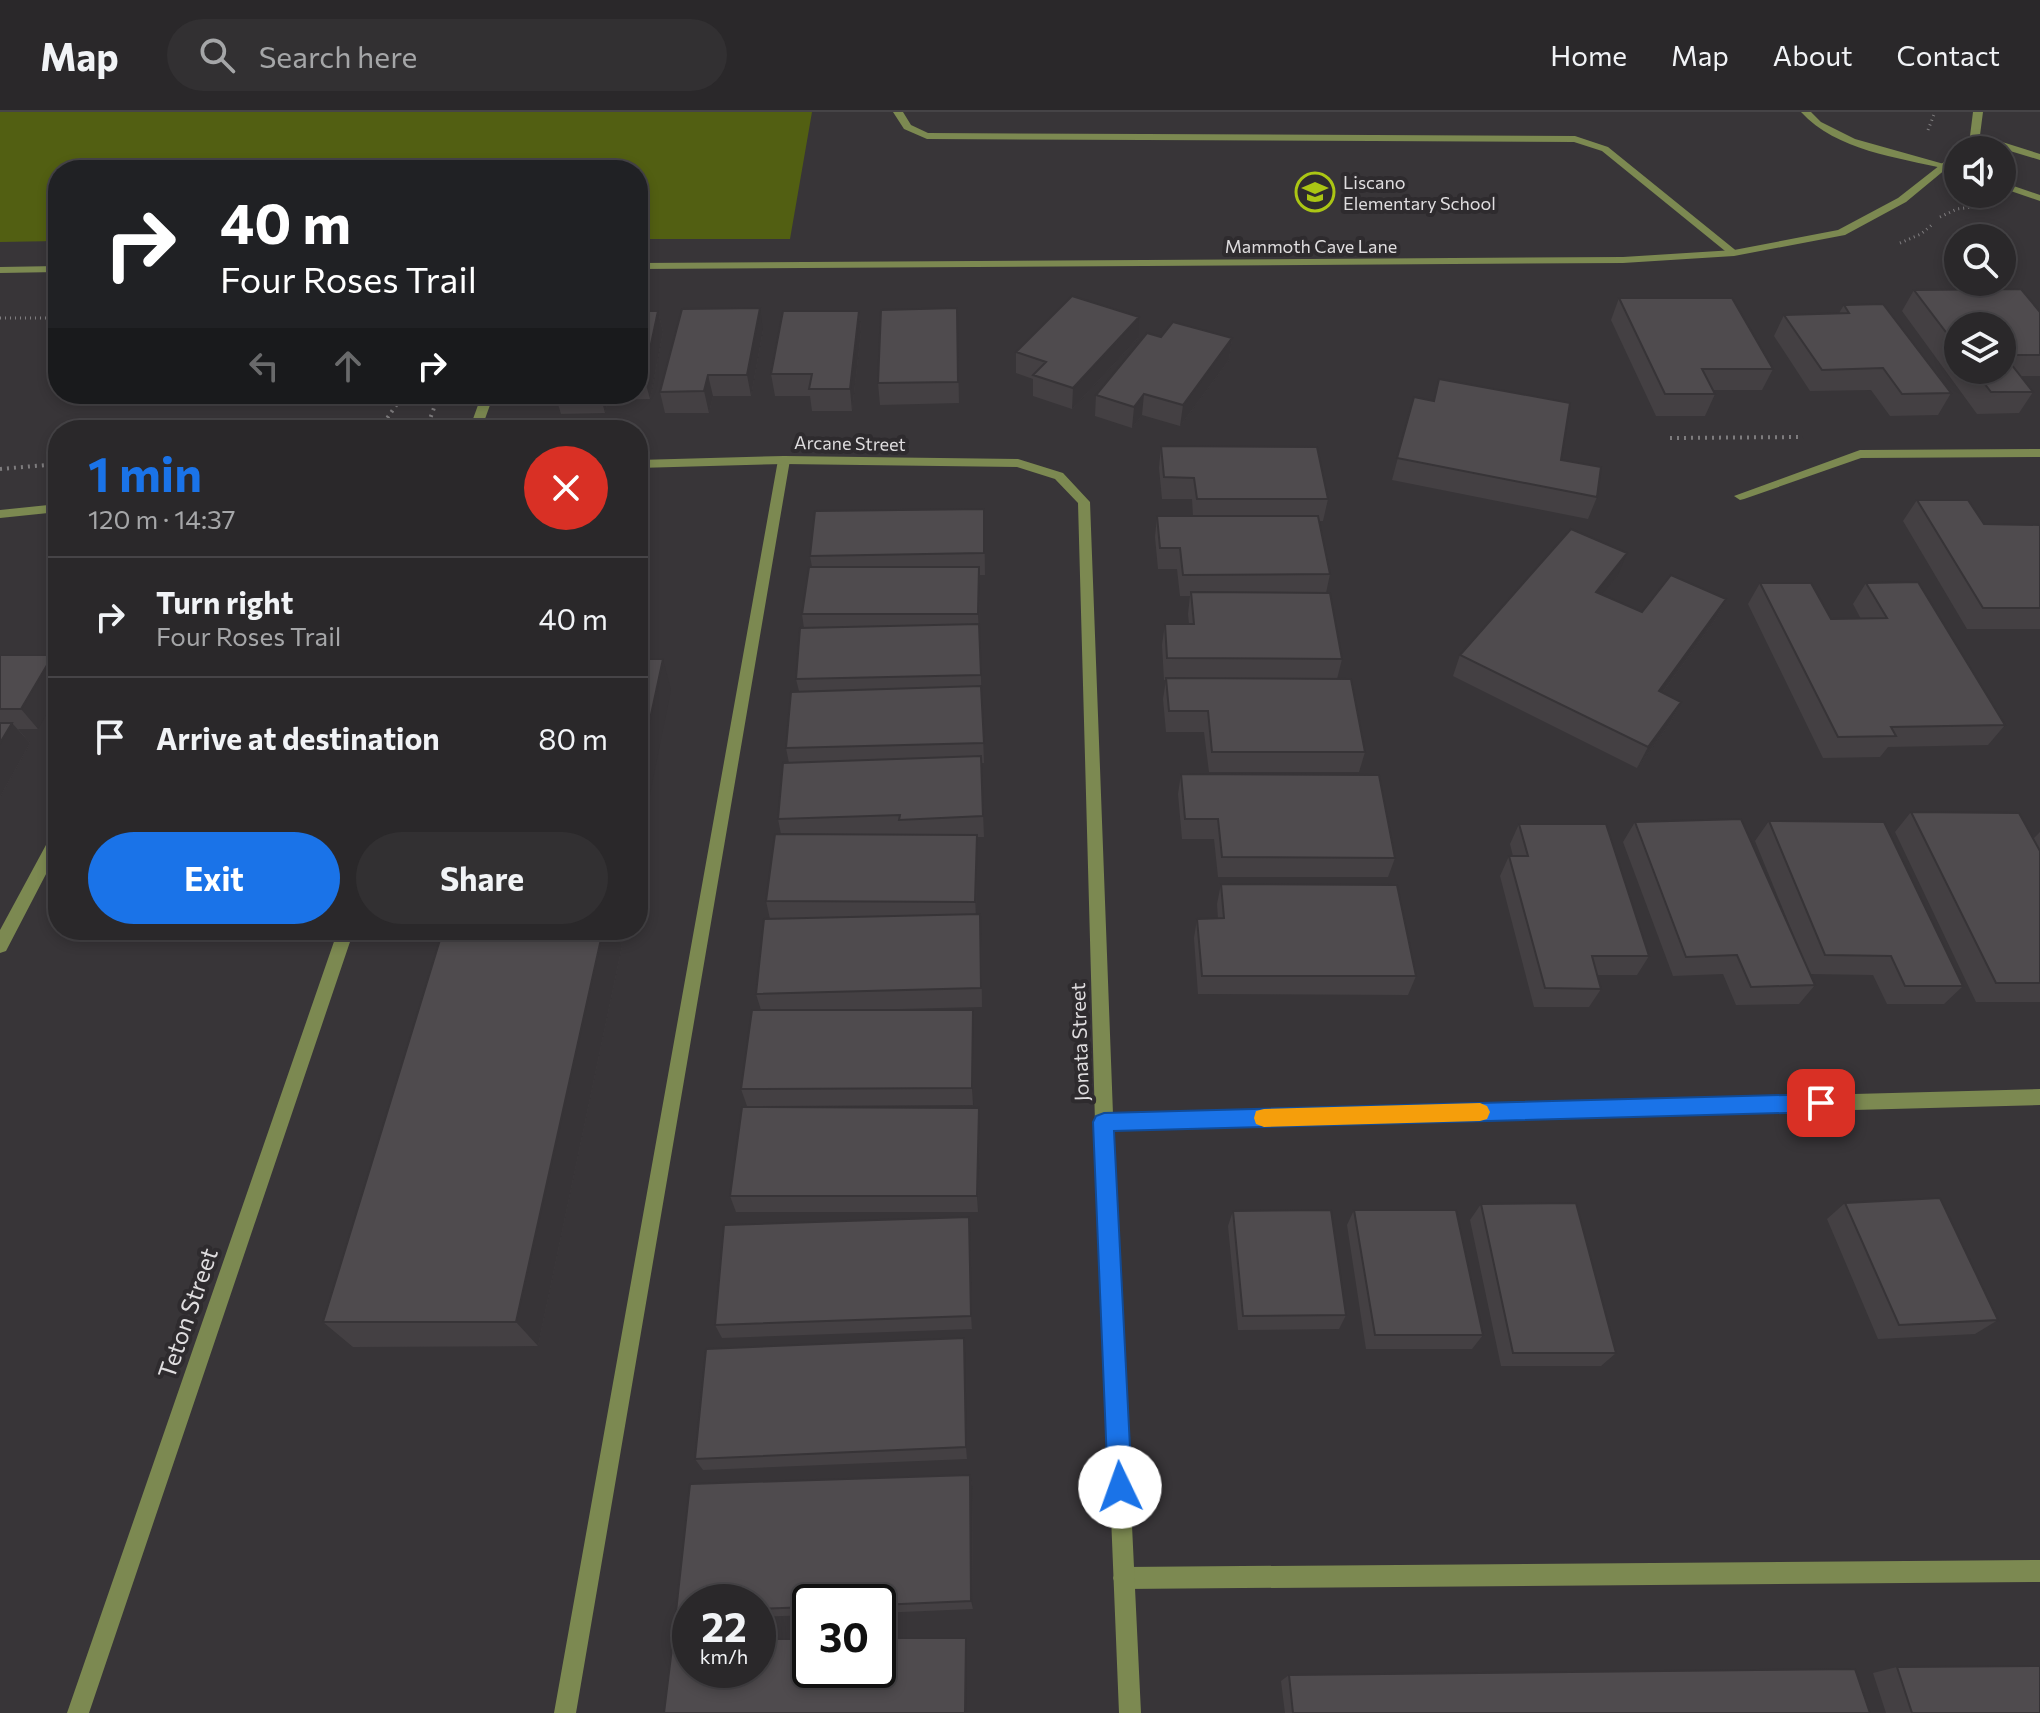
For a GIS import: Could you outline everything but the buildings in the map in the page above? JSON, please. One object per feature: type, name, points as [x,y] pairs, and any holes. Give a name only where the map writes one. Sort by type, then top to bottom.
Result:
[{"type":"street","points":[[898,112],[907,127],[927,136],[1575,139],[1605,149],[1734,253]]},
{"type":"street","points":[[1806,112],[1826,130],[1845,138],[1944,166]]},
{"type":"street","points":[[1975,136],[1978,112]]},
{"type":"street","points":[[2016,150],[2040,157]]},
{"type":"street","name":"Mammoth Cave Lane","points":[[648,266],[1623,260],[1734,253],[1841,233],[1944,173]]},
{"type":"street","points":[[2016,190],[2040,198]]},
{"type":"street","points":[[0,270],[48,269]]},
{"type":"street","points":[[1740,496],[1860,454],[2040,453]]},
{"type":"street","points":[[565,1713],[784,460]]},
{"type":"street","name":"Arcane Street","points":[[648,464],[784,460],[1018,463],[1059,476]]},
{"type":"street","name":"Jonata Street","points":[[1059,476],[1084,502],[1104,1122],[1130,1713]]},
{"type":"street","points":[[0,514],[48,509]]},
{"type":"street","points":[[0,946],[48,855]]},
{"type":"street","name":"Teton Street","points":[[78,1713],[343,940]]},
{"type":"street","points":[[1104,1122],[2040,1097]]},
{"type":"street","points":[[1124,1578],[2040,1571]]},
{"type":"path","points":[[0,318],[48,318]]},
{"type":"path","points":[[0,469],[48,465]]},
{"type":"green space","points":[[0,112],[812,112],[790,239],[648,239],[648,160],[48,160],[48,241],[0,242]]},
{"type":"slow traffic","points":[[1264,1118],[1480,1112]]},
{"type":"place","name":"Liscano Elementary School","points":[[1315,192]]},
{"type":"route","points":[[1120,1487],[1104,1122],[1821,1103]]}]
